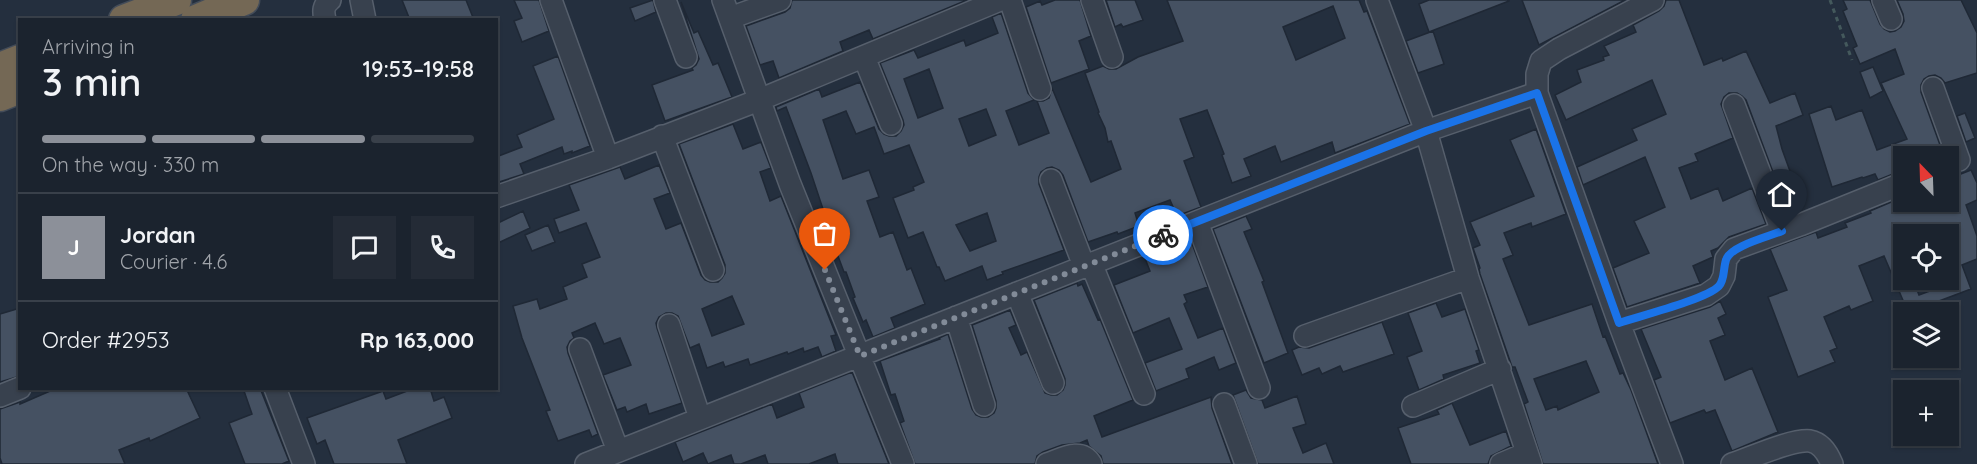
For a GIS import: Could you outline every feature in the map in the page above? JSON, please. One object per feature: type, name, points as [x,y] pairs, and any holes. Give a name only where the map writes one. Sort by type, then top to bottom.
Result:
[{"type":"highway","points":[[201,18],[244,0]]},
{"type":"highway","points":[[129,14],[173,1]]},
{"type":"highway","points":[[0,68],[18,61]]},
{"type":"highway","points":[[0,96],[18,89]]},
{"type":"street","points":[[325,18],[325,5],[330,0]]},
{"type":"street","points":[[361,0],[365,18]]},
{"type":"street","points":[[551,0],[608,158]]},
{"type":"street","points":[[664,0],[686,57]]},
{"type":"street","points":[[780,0],[727,9],[790,184],[903,464]]},
{"type":"street","points":[[498,196],[608,158],[759,100],[1000,0]]},
{"type":"street","points":[[1010,0],[1040,89]]},
{"type":"street","points":[[1092,0],[1112,57]]},
{"type":"street","points":[[1377,0],[1426,131],[1468,278],[1529,459],[1502,464]]},
{"type":"street","points":[[1653,0],[1559,49],[1541,62],[1537,74],[1537,93],[1672,464]]},
{"type":"street","points":[[864,57],[891,124]]},
{"type":"street","points":[[1934,88],[1962,159]]},
{"type":"street","points":[[586,464],[1426,131],[1537,93]]},
{"type":"street","points":[[1734,105],[1782,231]]},
{"type":"street","points":[[662,136],[713,270]]},
{"type":"street","points":[[1051,180],[1144,394]]},
{"type":"street","points":[[1619,323],[1706,295],[1719,286],[1724,276],[1726,259],[1734,249],[1893,187]]},
{"type":"street","points":[[1197,222],[1259,388]]},
{"type":"street","points":[[1305,336],[1468,278]]},
{"type":"street","points":[[1017,293],[1053,383]]},
{"type":"street","points":[[956,317],[984,405]]},
{"type":"street","points":[[669,325],[700,418]]},
{"type":"street","points":[[580,349],[618,451]]},
{"type":"street","points":[[1413,406],[1500,369]]},
{"type":"street","points":[[0,396],[18,389]]},
{"type":"street","points":[[276,390],[304,464]]},
{"type":"street","points":[[1224,404],[1246,464]]},
{"type":"street","points":[[1732,464],[1797,442],[1812,441],[1822,447],[1832,464]]},
{"type":"street","points":[[1047,464],[1074,454],[1083,455],[1091,464]]},
{"type":"path","points":[[1830,0],[1852,60]]},
{"type":"building","points":[[402,0],[466,0],[473,18],[409,18]]},
{"type":"building","points":[[514,0],[539,0],[549,31],[522,42],[514,21],[522,18]]},
{"type":"building","points":[[653,0],[656,12],[635,21],[630,8]]},
{"type":"building","points":[[792,0],[967,0],[873,39],[869,30],[840,42],[843,51],[779,78],[773,61],[760,65],[746,26],[785,12],[790,8]]},
{"type":"building","points":[[1055,0],[1080,0],[1091,36],[1079,41],[1089,69],[1051,83],[1026,7],[1040,1],[1042,5]]},
{"type":"building","points":[[1106,0],[1135,0],[1143,20],[1123,27],[1121,24],[1115,27]]},
{"type":"building","points":[[1167,0],[1359,0],[1364,12],[1367,11],[1410,124],[1335,153],[1332,142],[1281,162],[1275,146],[1244,159],[1251,176],[1232,183],[1222,155],[1224,154],[1207,110],[1180,119],[1194,157],[1184,161],[1201,207],[1177,216],[1170,200],[1135,213],[1139,226],[1088,242],[1063,175],[1059,170],[1052,167],[1047,168],[1041,172],[1039,184],[1064,250],[1002,272],[1003,274],[987,280],[982,266],[945,281],[923,232],[908,238],[893,198],[914,190],[913,187],[924,182],[909,145],[884,154],[874,127],[856,134],[846,111],[823,120],[843,179],[869,170],[879,197],[867,201],[880,237],[893,232],[907,270],[911,268],[925,304],[891,318],[895,328],[873,337],[866,320],[863,322],[853,298],[855,297],[824,219],[826,218],[811,173],[786,107],[777,111],[776,107],[819,89],[822,97],[860,82],[879,129],[884,134],[896,136],[904,125],[903,120],[880,63],[914,50],[918,58],[964,40],[966,46],[998,33],[992,17],[1001,13],[1028,93],[1034,100],[1006,111],[1019,145],[1049,133],[1037,101],[1049,98],[1052,88],[1091,182],[1121,169],[1111,141],[1108,142],[1085,73],[1103,66],[1116,69],[1138,57],[1183,41]],"holes":[[[1333,6],[1345,38],[1296,60],[1283,27]],[[929,69],[943,108],[918,118],[904,79]],[[986,109],[996,135],[969,146],[959,119]],[[987,213],[996,241],[970,251],[956,225]]]},
{"type":"building","points":[[1429,0],[1509,1],[1429,32],[1419,4]]},
{"type":"building","points":[[1522,0],[1625,0],[1539,45]]},
{"type":"building","points":[[1666,0],[1679,0],[1704,65],[1722,58],[1723,61],[1746,51],[1770,103],[1795,93],[1803,115],[1776,126],[1795,185],[1780,191],[1746,100],[1737,93],[1729,93],[1721,104],[1733,138],[1695,154],[1698,161],[1679,168],[1691,199],[1718,188],[1723,201],[1752,188],[1766,224],[1729,237],[1718,248],[1711,251],[1713,257],[1693,266],[1700,283],[1627,307],[1613,268],[1649,253],[1634,221],[1665,207],[1645,157],[1583,185],[1577,167],[1637,140],[1632,129],[1666,114],[1652,80],[1566,120],[1555,95],[1581,82],[1577,70],[1604,60],[1603,57],[1609,55],[1604,46],[1636,32],[1633,25],[1659,11]]},
{"type":"building","points":[[1843,0],[1870,0],[1880,24],[1890,32],[1901,27],[1904,21],[1897,0],[1961,0],[1977,33],[1977,73],[1945,83],[1935,75],[1924,79],[1921,92],[1940,146],[1893,146],[1893,174],[1878,180],[1875,174],[1832,187],[1809,114],[1831,106],[1836,120],[1862,110],[1877,150],[1907,139],[1881,83],[1904,74],[1895,49],[1860,64],[1853,48],[1857,46],[1843,11],[1847,9]]},
{"type":"building","points":[[681,2],[694,33],[698,31],[713,65],[718,63],[732,97],[665,121],[652,85],[693,70],[692,68],[699,59]]},
{"type":"building","points":[[1433,31],[1444,64],[1418,73],[1406,41]]},
{"type":"building","points":[[558,56],[590,146],[564,154],[562,147],[520,164],[524,174],[498,182],[498,156],[522,147],[517,135],[554,119],[533,66]]},
{"type":"building","points":[[1873,67],[1883,91],[1870,98],[1860,72]]},
{"type":"building","points":[[1965,113],[1975,138],[1966,142],[1957,116]]},
{"type":"building","points":[[733,124],[743,149],[761,142],[771,168],[760,172],[770,201],[781,196],[836,335],[831,336],[836,351],[822,357],[818,347],[804,352],[803,348],[750,365],[748,359],[725,367],[723,362],[707,368],[699,344],[690,348],[678,316],[666,313],[659,317],[656,323],[682,403],[649,414],[646,404],[627,412],[625,407],[617,410],[603,375],[631,365],[620,338],[604,344],[595,323],[572,333],[574,338],[567,347],[598,434],[592,437],[589,430],[558,441],[546,411],[550,410],[522,338],[513,306],[537,299],[540,309],[567,299],[563,287],[587,277],[582,264],[600,257],[586,223],[559,233],[554,219],[579,210],[569,185],[620,167],[625,179],[659,165],[670,193],[654,199],[666,229],[681,223],[701,275],[705,280],[718,282],[725,273],[725,265],[679,144]],"holes":[[[732,296],[744,324],[712,336],[702,309]]]},
{"type":"building","points":[[1536,129],[1566,214],[1532,227],[1531,223],[1504,233],[1513,255],[1503,259],[1529,325],[1592,304],[1603,337],[1605,336],[1620,374],[1623,373],[1631,390],[1658,464],[1543,464],[1524,404],[1528,402],[1515,367],[1512,367],[1480,274],[1473,248],[1480,245],[1470,222],[1534,196],[1510,140]],"holes":[[[1586,361],[1599,392],[1558,410],[1557,406],[1546,410],[1534,379]]]},
{"type":"building","points":[[1971,170],[1977,183],[1977,200],[1966,205],[1977,236],[1977,259],[1962,265],[1971,289],[1939,302],[1904,302],[1899,290],[1917,290],[1919,295],[1932,290],[1959,290],[1959,224],[1893,224],[1893,277],[1884,256],[1859,266],[1873,301],[1851,310],[1849,306],[1824,317],[1837,348],[1830,351],[1835,362],[1798,377],[1768,297],[1787,290],[1770,249],[1816,232],[1818,238],[1847,227],[1845,223],[1871,213],[1870,211],[1893,201],[1893,212],[1959,212],[1959,173]]},
{"type":"building","points":[[523,211],[530,228],[498,243],[498,223]]},
{"type":"building","points":[[1246,216],[1252,229],[1244,232],[1264,281],[1262,282],[1288,353],[1264,363],[1213,229]]},
{"type":"building","points":[[548,225],[555,242],[532,251],[525,235]]},
{"type":"building","points":[[1190,238],[1208,287],[1184,295],[1187,302],[1184,304],[1198,338],[1223,328],[1236,363],[1219,370],[1214,357],[1186,369],[1189,378],[1156,391],[1145,363],[1182,349],[1169,318],[1133,333],[1114,285],[1150,271],[1144,256]]},
{"type":"building","points":[[1077,283],[1078,286],[1082,284],[1098,320],[1100,319],[1133,400],[1094,416],[1102,437],[1211,397],[1212,408],[1232,464],[1103,464],[1101,456],[1089,446],[1087,440],[1043,452],[1037,456],[1035,464],[915,464],[900,423],[904,421],[895,394],[891,395],[880,361],[948,334],[972,409],[976,415],[988,417],[994,413],[996,401],[972,325],[1010,310],[1016,325],[1009,328],[1021,355],[1027,352],[1045,393],[1057,395],[1063,390],[1065,379],[1034,300]]},
{"type":"building","points":[[1720,301],[1726,314],[1718,318],[1725,335],[1710,341],[1725,380],[1752,368],[1778,432],[1732,451],[1715,410],[1706,413],[1704,410],[1670,423],[1654,380],[1661,377],[1641,329],[1710,307]]},
{"type":"building","points":[[1436,303],[1442,317],[1465,309],[1479,350],[1476,351],[1480,363],[1443,375],[1444,379],[1419,390],[1407,357],[1422,351],[1408,313]]},
{"type":"building","points":[[18,309],[18,377],[0,382],[0,314]]},
{"type":"building","points":[[1382,322],[1394,354],[1343,372],[1340,366],[1322,374],[1319,368],[1302,375],[1292,350],[1299,347],[1309,348]]},
{"type":"building","points":[[852,372],[889,464],[838,464],[835,454],[809,464],[768,464],[765,455],[741,464],[734,464],[731,455],[708,464],[703,453],[683,462],[675,442],[772,404],[777,418],[804,407],[799,393]]},
{"type":"building","points":[[52,390],[187,390],[200,418],[150,441],[149,438],[119,450],[125,464],[2,464],[0,409],[20,402],[20,404]]},
{"type":"building","points":[[244,390],[261,390],[289,461],[282,464],[245,464],[229,423],[252,414]]},
{"type":"building","points":[[410,390],[431,390],[434,401],[444,397],[452,418],[398,440],[407,464],[334,464],[325,440],[317,444],[307,418],[383,391],[386,399]]},
{"type":"building","points":[[1246,390],[1251,398],[1262,400],[1265,408],[1297,396],[1306,424],[1293,428],[1303,453],[1326,443],[1334,464],[1258,464],[1233,395]]},
{"type":"building","points":[[1452,403],[1470,445],[1506,431],[1511,446],[1491,456],[1488,464],[1411,464],[1398,428],[1439,414],[1437,410]]},
{"type":"way so far","points":[[825,270],[860,356],[1163,235]]},
{"type":"route","points":[[1163,235],[1426,131],[1537,93],[1619,323],[1706,295],[1719,286],[1724,276],[1726,259],[1734,249],[1782,231]]}]
